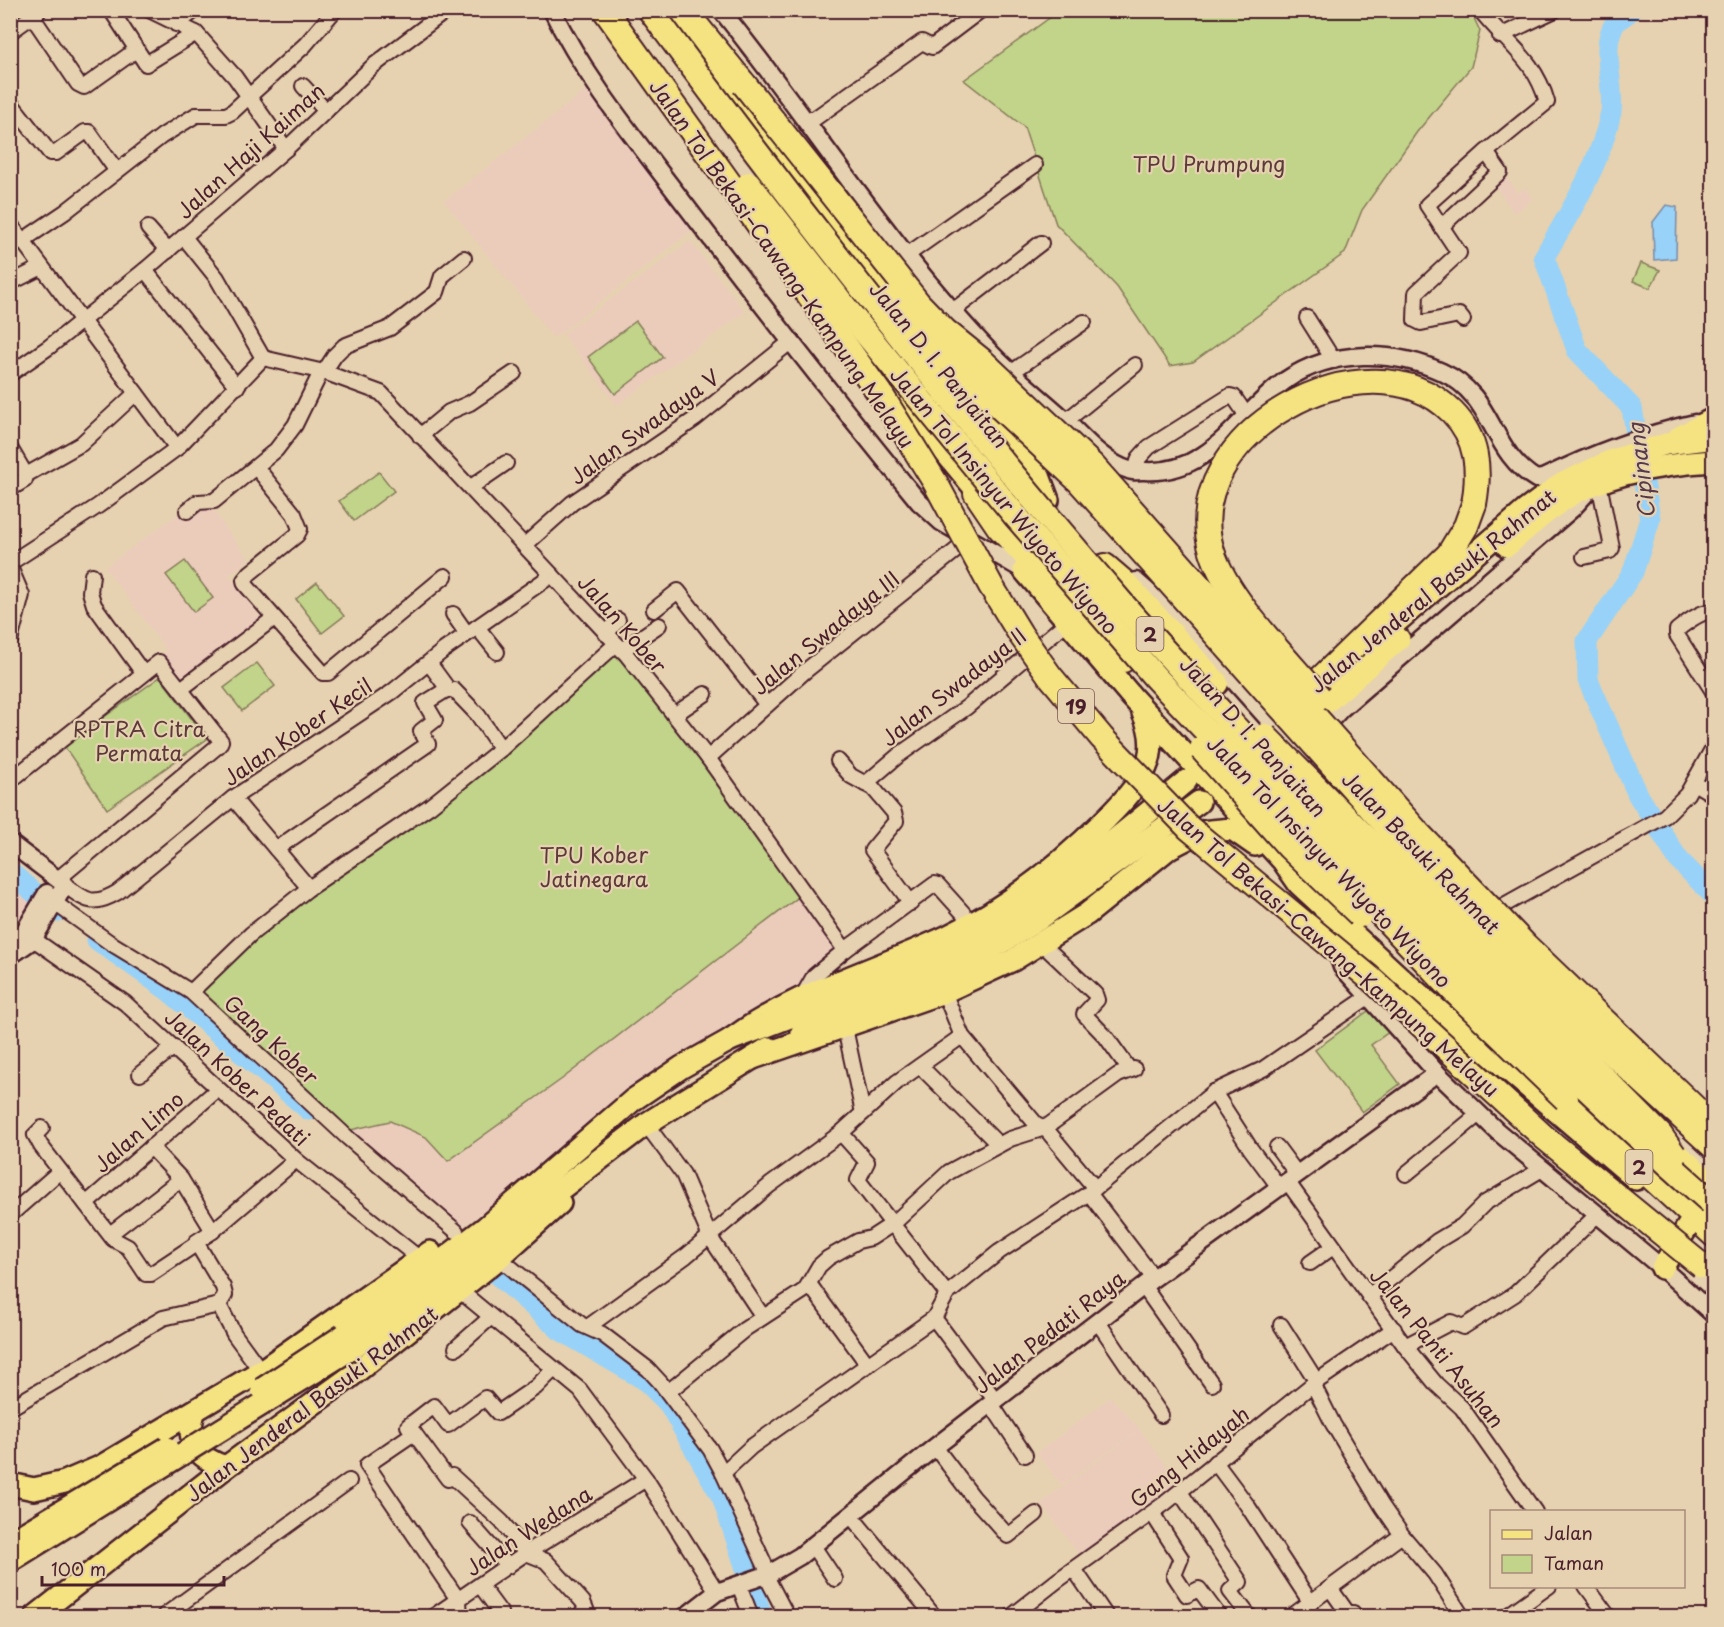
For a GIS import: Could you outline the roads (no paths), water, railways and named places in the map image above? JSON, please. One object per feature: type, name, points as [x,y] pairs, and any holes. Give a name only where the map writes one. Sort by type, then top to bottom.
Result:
[{"type":"highway","name":"Jalan Tol Bekasi–Cawang–Kampung Melayu","points":[[606,10],[883,398],[935,482],[1021,635],[1050,676],[1102,738],[1189,828],[1371,979],[1544,1137],[1713,1275]]},
{"type":"highway","name":"Jalan Tol Insinyur Wiyoto Wiyono","points":[[615,10],[851,315],[1014,514],[1155,677],[1452,989],[1713,1235]]},
{"type":"highway","name":"Jalan Tol Bekasi–Cawang–Kampung Melayu","points":[[652,10],[929,341],[1079,481],[1444,890],[1510,959],[1713,1147]]},
{"type":"highway","name":"Jalan Tol Insinyur Wiyoto Wiyono","points":[[652,10],[710,91],[990,448],[1129,611],[1371,874],[1623,1124],[1712,1197]]},
{"type":"highway","points":[[684,10],[918,303],[945,331],[981,360],[1093,466],[1418,833],[1430,842]]},
{"type":"highway","points":[[1312,687],[1449,554],[1466,526],[1474,504],[1478,477],[1477,459],[1470,437],[1456,416],[1441,400],[1420,389],[1397,382],[1372,381],[1349,383],[1321,391],[1269,419],[1244,440],[1228,459],[1210,497],[1206,527],[1219,569],[1242,604],[1382,774],[1430,842],[1525,945],[1713,1126]]},
{"type":"highway","points":[[976,493],[999,527],[1123,660],[1289,847],[1402,956],[1433,981],[1452,989]]},
{"type":"highway","points":[[1104,565],[1126,584],[1267,738],[1660,1135],[1712,1197]]},
{"type":"main road","name":"Jalan D. I. Panjaitan","points":[[606,10],[715,161],[827,309],[976,493],[1033,546],[1291,840],[1583,1123],[1607,1153]]},
{"type":"main road","name":"Jalan D. I. Panjaitan","points":[[668,10],[873,280],[1048,500],[1104,565],[1332,824],[1392,885],[1558,1042],[1712,1197]]},
{"type":"main road","points":[[993,355],[1048,500]]},
{"type":"main road","points":[[1659,441],[1713,419]]},
{"type":"main road","name":"Jalan Jenderal Basuki Rahmat","points":[[1289,705],[1370,645],[1525,511],[1561,484],[1659,441],[1713,438]]},
{"type":"main road","name":"Jalan Jenderal Basuki Rahmat","points":[[1615,461],[1656,468],[1713,461]]},
{"type":"main road","name":"Jalan Jenderal Basuki Rahmat","points":[[1305,722],[1534,522],[1567,499],[1597,483],[1615,461]]},
{"type":"main road","name":"Jalan D. I. Panjaitan","points":[[976,493],[979,515],[985,527],[1139,704],[1283,861],[1299,884],[1406,983],[1495,1057],[1580,1133],[1607,1153],[1713,1248]]},
{"type":"main road","points":[[730,1040],[802,997],[899,958],[973,924],[1006,903],[1074,851],[1128,796],[1146,771],[1152,747],[1150,729],[1139,704]]},
{"type":"main road","name":"Jalan Jenderal Basuki Rahmat","points":[[10,1484],[34,1488],[65,1482],[100,1467],[194,1412],[261,1371],[425,1261],[486,1227],[633,1100],[682,1067],[730,1040],[930,963],[960,949],[1038,901],[1186,781]]},
{"type":"main road","name":"Jalan Jenderal Basuki Rahmat","points":[[36,1617],[226,1467],[346,1380],[459,1283],[556,1208],[576,1180],[646,1124],[787,1039],[956,967],[1004,941],[1039,919],[1199,802]]},
{"type":"main road","points":[[753,1058],[944,992],[1041,943],[1087,914],[1151,861],[1192,836],[1209,830],[1232,829],[1241,833],[1276,868],[1299,884]]},
{"type":"main road","points":[[1528,1069],[1540,1052],[1558,1042]]},
{"type":"main road","name":"Jalan Jenderal Basuki Rahmat","points":[[10,1561],[347,1342],[456,1232],[564,1160]]},
{"type":"main road","points":[[1662,1268],[1688,1226]]},
{"type":"main road","name":"Jalan Jenderal Basuki Rahmat","points":[[10,1542],[249,1398],[347,1342],[459,1283]]},
{"type":"main road","points":[[194,1412],[190,1430],[198,1451],[207,1460],[226,1467]]},
{"type":"street","points":[[111,10],[136,50],[148,64],[196,33]]},
{"type":"street","points":[[149,10],[196,33],[235,77],[286,149]]},
{"type":"street","points":[[176,24],[196,10]]},
{"type":"street","points":[[22,241],[196,115],[226,115],[313,37],[335,10]]},
{"type":"street","name":"Jalan Haji Kaiman","points":[[10,374],[39,355],[168,251],[286,149],[373,66],[447,10]]},
{"type":"street","points":[[552,10],[587,73],[789,343],[919,502],[941,522],[1025,571]]},
{"type":"street","points":[[721,10],[811,122],[907,255],[993,355],[1096,450],[1128,470],[1161,472],[1186,466],[1225,440],[1247,416],[1297,373],[1311,366],[1334,361],[1382,356],[1413,360],[1444,372],[1470,389],[1516,464],[1536,479],[1615,461]]},
{"type":"street","points":[[1463,320],[1460,315],[1421,323],[1415,320],[1416,293],[1459,254],[1428,208],[1429,202],[1547,102],[1531,64],[1519,50],[1500,36],[1480,10]]},
{"type":"street","points":[[1500,36],[1555,10]]},
{"type":"street","points":[[10,32],[35,13],[78,84],[84,87],[136,50]]},
{"type":"street","points":[[811,122],[922,42],[932,47],[975,13]]},
{"type":"street","points":[[303,86],[326,111]]},
{"type":"street","points":[[10,102],[50,153],[56,153],[85,132],[89,132],[116,171]]},
{"type":"street","points":[[1441,227],[1500,172],[1486,152]]},
{"type":"street","points":[[907,255],[1035,165]]},
{"type":"street","points":[[10,224],[40,268],[177,448]]},
{"type":"street","points":[[148,228],[168,251]]},
{"type":"street","points":[[10,641],[22,595],[10,565],[98,506],[177,448],[263,358],[217,278],[184,237]]},
{"type":"street","points":[[954,310],[1041,243]]},
{"type":"street","points":[[187,511],[198,502],[214,501],[276,450],[295,425],[322,372],[334,355],[345,346],[390,328],[437,292],[442,276],[464,258]]},
{"type":"street","points":[[10,283],[40,268]]},
{"type":"street","points":[[145,270],[237,387]]},
{"type":"street","points":[[1307,318],[1334,361]]},
{"type":"street","points":[[1012,372],[1084,322]]},
{"type":"street","name":"Jalan Swadaya V","points":[[525,545],[573,503],[695,419],[789,343]]},
{"type":"street","name":"Jalan Kober","points":[[263,358],[322,372],[381,393],[619,647],[708,758],[845,950]]},
{"type":"street","points":[[1066,421],[1135,365]]},
{"type":"street","points":[[420,436],[449,412],[464,406],[514,373]]},
{"type":"street","points":[[10,489],[25,480],[26,475],[81,444],[136,393]]},
{"type":"street","points":[[1135,471],[1139,458],[1149,447],[1230,396],[1234,397],[1247,416]]},
{"type":"street","points":[[10,448],[26,475]]},
{"type":"street","points":[[471,487],[506,463]]},
{"type":"street","points":[[256,467],[298,522],[300,529],[297,535],[244,580],[249,591],[326,674],[445,576]]},
{"type":"street","points":[[1584,557],[1610,551],[1612,548],[1597,483]]},
{"type":"street","name":"Jalan Jenderal Basuki Rahmat","points":[[1300,755],[1341,709],[1573,508],[1597,483]]},
{"type":"street","name":"Jalan Swadaya III","points":[[708,758],[804,672],[969,540]]},
{"type":"street","name":"Jalan Basuki Rahmat","points":[[1104,565],[1127,572],[1176,616],[1366,828],[1525,991],[1713,1172]]},
{"type":"street","points":[[92,575],[90,592],[94,605],[143,673]]},
{"type":"street","name":"Jalan Kober Kecil","points":[[61,882],[82,899],[104,900],[118,892],[233,798],[392,692],[472,630],[552,575]]},
{"type":"street","points":[[654,610],[678,591],[767,705]]},
{"type":"street","points":[[1713,612],[1706,611],[1677,630],[1677,635],[1713,693]]},
{"type":"street","points":[[453,614],[498,652]]},
{"type":"street","points":[[181,688],[274,618]]},
{"type":"street","points":[[606,634],[618,620]]},
{"type":"street","name":"Jalan Swadaya II","points":[[865,784],[899,754],[983,693],[1068,621]]},
{"type":"street","points":[[191,992],[251,934],[309,888],[430,806],[501,749],[619,647],[659,625]]},
{"type":"street","points":[[10,781],[159,662],[221,743],[61,882],[26,938]]},
{"type":"street","points":[[429,663],[448,689]]},
{"type":"street","points":[[276,849],[428,744],[422,731],[435,720],[426,703],[448,689],[454,690],[478,715],[501,749]]},
{"type":"street","points":[[674,715],[705,694]]},
{"type":"street","points":[[1464,927],[1660,818],[1687,794],[1713,746]]},
{"type":"street","points":[[838,761],[851,776],[873,788],[895,817],[896,821],[872,850],[911,903]]},
{"type":"street","points":[[1694,783],[1713,795]]},
{"type":"street","points":[[233,798],[309,888]]},
{"type":"street","points":[[10,843],[61,882]]},
{"type":"street","points":[[802,997],[814,976],[932,885],[938,885],[973,924]]},
{"type":"street","name":"Gang Kober","points":[[49,901],[109,942],[191,992],[348,1137],[456,1232]]},
{"type":"street","points":[[1322,906],[1337,958],[1368,997],[1437,1073],[1479,1114],[1662,1268],[1713,1315]]},
{"type":"street","name":"Jalan Kober Pedati","points":[[26,938],[125,1003],[296,1160],[425,1261]]},
{"type":"street","points":[[668,1392],[763,1317],[810,1285],[819,1266],[828,1258],[858,1240],[871,1238],[894,1223],[949,1172],[999,1145],[1045,1128],[1132,1069],[1084,1014],[1097,1000],[1095,994],[1041,943]]},
{"type":"street","points":[[944,992],[962,1036],[1036,1124],[1045,1128],[1092,1190],[1212,1384]]},
{"type":"street","points":[[723,1473],[751,1447],[934,1318],[947,1294],[999,1252],[1092,1190],[1214,1092],[1263,1069],[1368,997]]},
{"type":"street","points":[[844,1028],[863,1113]]},
{"type":"street","points":[[589,1326],[710,1237],[770,1185],[841,1133],[920,1066],[962,1036]]},
{"type":"street","points":[[140,1074],[174,1047]]},
{"type":"street","points":[[920,1066],[999,1145]]},
{"type":"street","name":"Jalan Pedati Raya","points":[[686,1617],[717,1592],[766,1576],[813,1546],[935,1447],[1149,1282],[1437,1073]]},
{"type":"street","name":"Jalan Limo","points":[[86,1204],[218,1089]]},
{"type":"street","points":[[1214,1092],[1250,1148],[1288,1181]]},
{"type":"street","points":[[1406,1174],[1479,1114]]},
{"type":"street","points":[[646,1124],[683,1174],[710,1237],[763,1317]]},
{"type":"street","points":[[42,1128],[35,1135],[37,1140],[110,1234],[128,1247],[147,1275],[213,1231],[296,1160]]},
{"type":"street","points":[[841,1133],[867,1162],[858,1180],[894,1223],[947,1294]]},
{"type":"street","points":[[1277,1146],[1288,1181]]},
{"type":"street","points":[[151,1147],[181,1179],[213,1231]]},
{"type":"street","points":[[1369,1296],[1437,1241],[1462,1226],[1485,1203],[1542,1169]]},
{"type":"street","name":"Jalan Limo","points":[[10,1215],[60,1171]]},
{"type":"street","points":[[110,1234],[181,1179]]},
{"type":"street","name":"Jalan Panti Asuhan","points":[[1288,1181],[1405,1346],[1436,1384],[1462,1408],[1535,1510]]},
{"type":"street","points":[[1405,1346],[1452,1322],[1463,1328],[1515,1294],[1598,1214]]},
{"type":"street","points":[[10,1408],[163,1318],[219,1305],[225,1295],[223,1287],[196,1244]]},
{"type":"street","points":[[1310,1263],[1333,1247]]},
{"type":"street","points":[[493,1256],[584,1326],[589,1326],[648,1369],[668,1392],[723,1473],[766,1576],[787,1617]]},
{"type":"street","points":[[459,1283],[491,1317],[580,1390],[646,1479],[717,1592]]},
{"type":"street","points":[[810,1285],[868,1365]]},
{"type":"street","points":[[219,1305],[234,1334],[261,1371]]},
{"type":"street","points":[[456,1348],[491,1317]]},
{"type":"street","points":[[934,1318],[993,1403],[1025,1455]]},
{"type":"street","points":[[1098,1322],[1161,1415]]},
{"type":"street","points":[[1281,1325],[1315,1383],[1333,1424],[1402,1536],[1435,1574],[1462,1617]]},
{"type":"street","name":"Gang Hidayah","points":[[1012,1617],[1180,1492],[1315,1383],[1394,1329]]},
{"type":"street","points":[[554,1369],[536,1387],[498,1413],[485,1398],[448,1425],[434,1406],[408,1426],[448,1479],[452,1476],[502,1522],[525,1552],[546,1561],[583,1602],[586,1609],[579,1617]]},
{"type":"street","points":[[414,1433],[367,1465],[459,1600],[460,1617]]},
{"type":"street","points":[[935,1447],[978,1504],[1008,1536],[1036,1514]]},
{"type":"street","points":[[1215,1462],[1253,1513],[1311,1603]]},
{"type":"street","name":"Jalan Wedana","points":[[434,1617],[525,1552],[646,1479]]},
{"type":"street","points":[[164,1617],[349,1481]]},
{"type":"street","points":[[1180,1492],[1240,1582],[1230,1591],[1249,1617]]},
{"type":"street","points":[[1152,1513],[1181,1558],[1181,1564],[1173,1574],[1187,1594],[1199,1589],[1219,1617]]},
{"type":"street","points":[[851,1516],[934,1617]]},
{"type":"street","points":[[470,1523],[508,1566]]},
{"type":"street","points":[[1292,1617],[1402,1536]]},
{"type":"street","points":[[813,1546],[835,1579]]},
{"type":"street","points":[[1074,1569],[1106,1617]]},
{"type":"street","points":[[480,1585],[500,1612]]},
{"type":"street","points":[[739,1585],[751,1617]]},
{"type":"street","points":[[1330,1588],[1349,1615],[1353,1613],[1355,1617]]},
{"type":"street","points":[[1507,1617],[1548,1588]]},
{"type":"street","points":[[1587,1588],[1608,1617]]},
{"type":"water","points":[[1666,205],[1677,207],[1676,258],[1654,260],[1653,222]]},
{"type":"waterway","name":"Cipinang","points":[[1631,10],[1615,23],[1610,34],[1608,56],[1612,102],[1600,151],[1584,187],[1544,257],[1577,350],[1632,408],[1650,519],[1633,572],[1587,641],[1588,680],[1638,795],[1678,859],[1714,896]]},
{"type":"waterway","points":[[10,872],[57,912]]},
{"type":"waterway","points":[[97,940],[169,991],[309,1110]]},
{"type":"waterway","points":[[475,1255],[560,1330],[645,1380],[669,1404],[722,1497],[762,1616]]},
{"type":"park label","name":"TPU Prumpung","points":[[1209,163]]},
{"type":"park label","name":"RPTRA Citra Permata","points":[[139,740]]},
{"type":"park label","name":"TPU Kober Jatinegara","points":[[594,866]]}]
